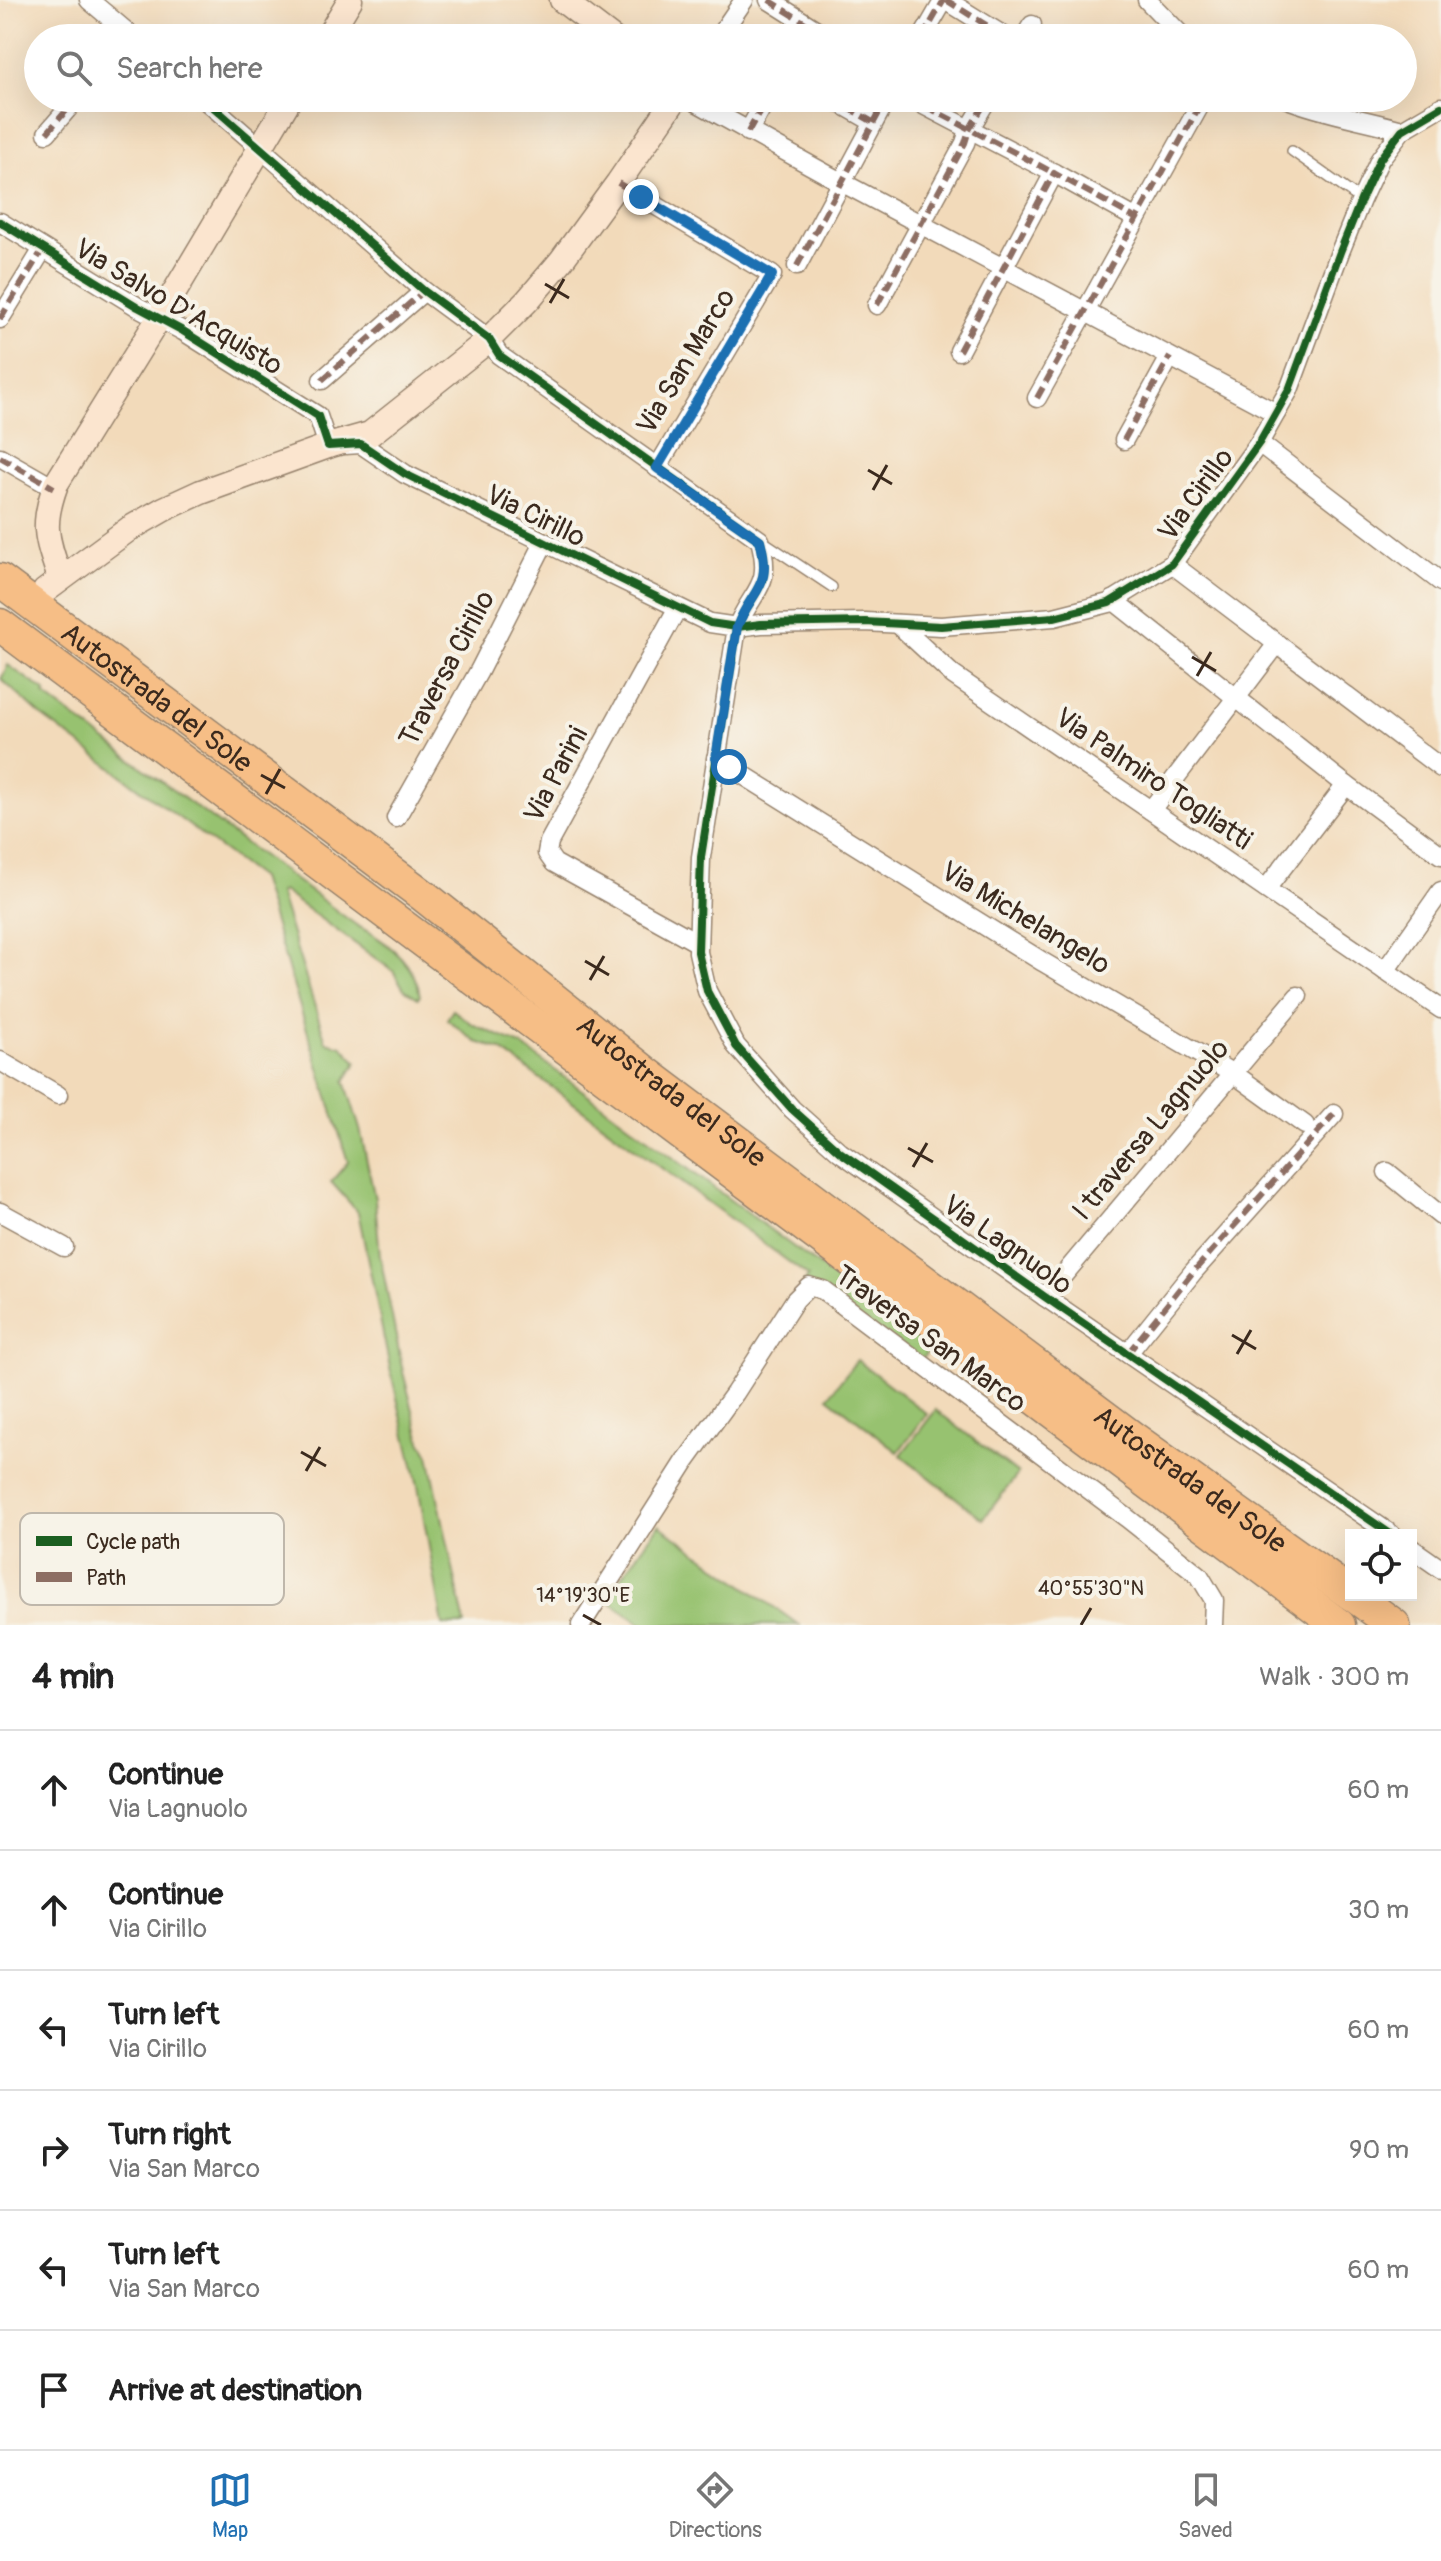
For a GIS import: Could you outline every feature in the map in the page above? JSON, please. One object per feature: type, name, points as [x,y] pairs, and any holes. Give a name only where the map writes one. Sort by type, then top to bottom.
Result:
[{"type":"highway","name":"Autostrada del Sole","points":[[0,580],[424,896],[645,1072],[1133,1438],[1345,1589]]},
{"type":"highway","name":"Autostrada del Sole","points":[[0,625],[1339,1625]]},
{"type":"highway","name":"Autostrada del Sole","points":[[1361,1601],[1394,1625]]},
{"type":"main road","points":[[335,24],[350,0]]},
{"type":"main road","points":[[562,0],[594,24]]},
{"type":"main road","points":[[281,112],[54,488],[46,511],[52,584],[129,529],[164,509],[326,441],[370,434],[489,339],[527,301],[561,261],[666,112]]},
{"type":"street","points":[[89,0],[116,24]]},
{"type":"street","points":[[728,24],[744,0]]},
{"type":"street","points":[[769,0],[807,24]]},
{"type":"street","points":[[930,24],[945,0],[985,24]]},
{"type":"street","points":[[1147,0],[1170,24]]},
{"type":"street","name":"Via Cirillo","points":[[326,441],[361,444],[405,474],[710,623],[737,627],[865,622],[941,626],[1054,617],[1113,600],[1172,564],[1259,443],[1289,390],[1361,200],[1380,159],[1402,130],[1441,107]]},
{"type":"street","points":[[47,133],[65,112]]},
{"type":"street","points":[[219,112],[424,291],[489,339],[499,355],[760,540],[765,557],[764,575],[759,591],[737,627]]},
{"type":"street","points":[[713,112],[1276,413]]},
{"type":"street","points":[[748,132],[759,112]]},
{"type":"street","points":[[856,112],[873,122]]},
{"type":"street","points":[[797,266],[879,112]]},
{"type":"street","points":[[944,112],[969,130],[1135,218]]},
{"type":"street","points":[[877,305],[980,112]]},
{"type":"street","points":[[1037,398],[1196,112]]},
{"type":"street","points":[[1332,112],[1402,130]]},
{"type":"street","points":[[959,351],[1054,173]]},
{"type":"street","name":"Via San Marco","points":[[618,183],[772,275],[657,468]]},
{"type":"street","name":"Via Salvo D'Acquisto","points":[[0,222],[318,416],[326,441]]},
{"type":"street","name":"Via Salvo D'Acquisto","points":[[0,319],[43,249]]},
{"type":"street","points":[[322,380],[424,291]]},
{"type":"street","points":[[1124,440],[1170,357]]},
{"type":"street","points":[[1259,443],[1441,582]]},
{"type":"street","points":[[0,457],[54,488]]},
{"type":"street","name":"Traversa Cirillo","points":[[396,818],[479,671],[544,543]]},
{"type":"street","points":[[1172,564],[1441,768]]},
{"type":"street","points":[[1113,600],[1346,785],[1441,855]]},
{"type":"street","name":"Via Parini","points":[[677,609],[549,842],[547,853],[554,863],[698,943]]},
{"type":"street","name":"Via Palmiro Togliatti","points":[[898,624],[953,675],[1441,1009]]},
{"type":"street","name":"Via Lagnuolo","points":[[737,627],[701,857],[698,943],[707,991],[736,1046],[792,1109],[840,1152],[1383,1529]]},
{"type":"street","points":[[1151,810],[1277,644]]},
{"type":"street","name":"Via Michelangelo","points":[[716,758],[1043,962],[1234,1075],[1305,1125]]},
{"type":"street","points":[[1266,889],[1346,785]]},
{"type":"street","points":[[1385,971],[1441,891]]},
{"type":"street","name":"I traversa Lagnuolo","points":[[1045,1297],[1298,996]]},
{"type":"street","points":[[0,1061],[58,1095]]},
{"type":"street","points":[[1128,1353],[1193,1272],[1334,1114]]},
{"type":"street","points":[[1387,1172],[1441,1216]]},
{"type":"street","points":[[0,1212],[64,1247]]},
{"type":"street","name":"Traversa San Marco","points":[[581,1625],[685,1462],[735,1393],[795,1300],[809,1286],[823,1290],[1199,1575],[1214,1600],[1213,1625]]},
{"type":"street","points":[[1417,1552],[1441,1569]]},
{"type":"lane","points":[[1292,151],[1361,200]]},
{"type":"lane","points":[[760,540],[832,587]]},
{"type":"green space","points":[[8,665],[46,692],[44,695],[356,925],[388,945],[412,973],[420,996],[418,998],[404,989],[393,971],[282,891],[279,893],[326,1042],[342,1046],[357,1062],[345,1081],[360,1129],[375,1199],[380,1256],[403,1372],[421,1441],[429,1455],[465,1625],[443,1625],[418,1486],[358,1212],[331,1182],[348,1162],[260,878],[43,717],[1,679]]},
{"type":"green space","points":[[453,1010],[474,1025],[521,1045],[930,1348],[921,1361],[803,1285],[808,1276],[500,1049],[476,1042],[447,1019]]},
{"type":"green space","points":[[857,1360],[927,1414],[898,1452],[828,1397]]},
{"type":"green space","points":[[936,1410],[1018,1474],[983,1519],[901,1455]]},
{"type":"green space","points":[[659,1525],[799,1625],[643,1625],[606,1599]]},
{"type":"marked path","points":[[769,0],[807,24]]},
{"type":"marked path","points":[[930,24],[944,0]]},
{"type":"marked path","points":[[946,0],[985,24]]},
{"type":"marked path","points":[[47,133],[65,112]]},
{"type":"marked path","points":[[748,132],[759,112]]},
{"type":"marked path","points":[[856,112],[873,122]]},
{"type":"marked path","points":[[797,266],[880,112]]},
{"type":"marked path","points":[[937,112],[1054,173]]},
{"type":"marked path","points":[[877,305],[980,112]]},
{"type":"marked path","points":[[1037,398],[1196,112]]},
{"type":"marked path","points":[[959,351],[1054,173],[1135,218]]},
{"type":"marked path","points":[[618,183],[772,275],[657,468]]},
{"type":"marked path","points":[[0,319],[43,249]]},
{"type":"marked path","points":[[322,380],[424,291]]},
{"type":"marked path","points":[[1124,440],[1170,357]]},
{"type":"marked path","points":[[0,457],[54,488]]},
{"type":"marked path","points":[[1128,1353],[1193,1272],[1334,1114]]},
{"type":"cycle path","points":[[0,222],[318,416],[328,446],[361,444],[405,474],[710,623],[737,627],[865,622],[941,626],[1054,617],[1109,603],[1172,564],[1259,443],[1289,390],[1340,252],[1380,159],[1402,130],[1441,107]]},
{"type":"cycle path","points":[[219,112],[424,291],[489,339],[499,355],[760,540],[763,578],[737,627],[701,857],[698,952],[707,991],[736,1046],[792,1109],[840,1152],[1383,1529]]},
{"type":"route","points":[[641,197],[772,275],[657,468],[760,540],[765,557],[759,591],[737,627],[716,758],[729,767]]}]
